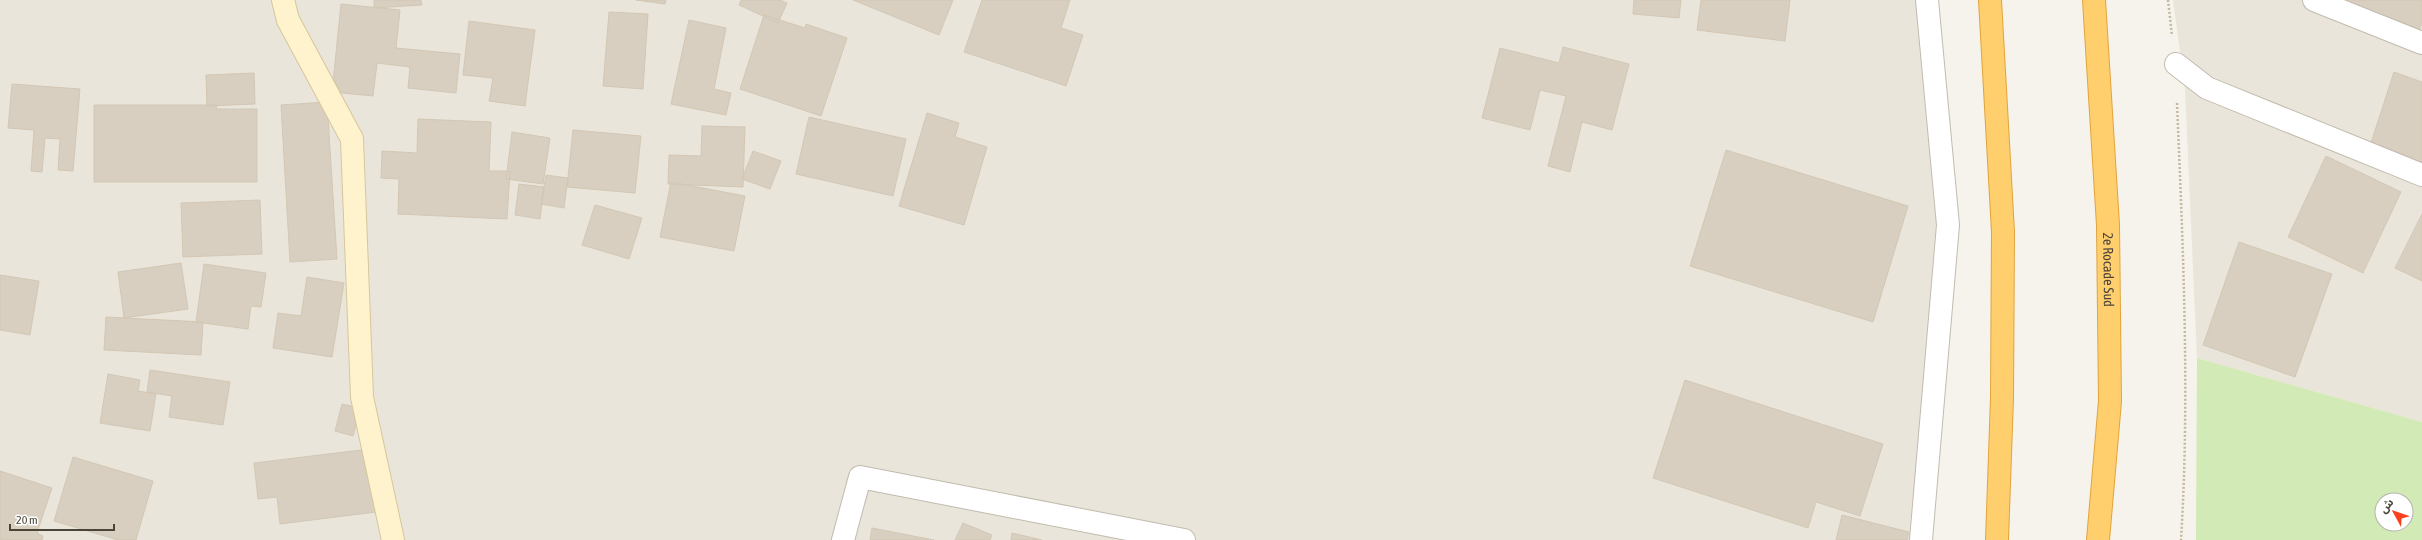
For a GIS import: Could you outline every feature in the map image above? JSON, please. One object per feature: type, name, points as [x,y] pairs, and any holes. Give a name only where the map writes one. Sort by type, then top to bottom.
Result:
[{"type":"highway","points":[[1990,0],[2003,232],[2002,398],[1997,540]]},
{"type":"highway","name":"2e Rocade Sud","points":[[2094,0],[2108,225],[2110,401],[2098,540]]},
{"type":"street","points":[[282,0],[288,20],[352,139],[362,397],[393,540]]},
{"type":"street","points":[[1920,540],[1948,225],[1927,0]]},
{"type":"street","points":[[2314,0],[2422,43]]},
{"type":"street","points":[[2176,64],[2207,88],[2422,175]]},
{"type":"street","points":[[843,540],[860,477],[1184,540]]},
{"type":"path","points":[[2168,0],[2176,64],[2187,357],[2186,459],[2181,540]]},
{"type":"shaded area","points":[[0,0],[1927,0],[1948,225],[1921,540],[0,540]]},
{"type":"shaded area","points":[[2173,0],[2422,0],[2422,422],[2197,358],[2185,89]]},
{"type":"green space","points":[[2197,358],[2422,422],[2422,540],[2196,540]]},
{"type":"building","points":[[374,0],[421,0],[422,5],[374,8]]},
{"type":"building","points":[[636,0],[666,0],[665,4]]},
{"type":"building","points":[[741,0],[780,0],[787,3],[778,23],[739,5]]},
{"type":"building","points":[[853,0],[953,0],[939,35]]},
{"type":"building","points":[[982,0],[1070,0],[1061,28],[1083,35],[1066,86],[964,52]]},
{"type":"building","points":[[1634,0],[1681,0],[1679,18],[1633,14]]},
{"type":"building","points":[[1701,0],[1790,0],[1785,41],[1697,30]]},
{"type":"building","points":[[2348,0],[2422,0],[2422,23],[2418,33],[2347,4]]},
{"type":"building","points":[[341,4],[400,10],[396,48],[460,54],[456,93],[408,88],[410,67],[377,63],[373,96],[332,92]]},
{"type":"building","points":[[609,12],[648,14],[643,89],[603,86]]},
{"type":"building","points":[[764,15],[805,28],[806,24],[847,38],[821,116],[740,89]]},
{"type":"building","points":[[689,20],[726,28],[714,89],[731,93],[726,115],[671,104]]},
{"type":"building","points":[[469,21],[535,30],[525,106],[489,101],[493,78],[463,75]]},
{"type":"building","points":[[1563,47],[1629,64],[1612,130],[1582,122],[1570,172],[1548,166],[1566,96],[1540,90],[1530,130],[1482,118],[1500,48],[1559,63]]},
{"type":"building","points":[[2394,72],[2422,82],[2422,164],[2370,146]]},
{"type":"building","points":[[254,73],[255,104],[207,106],[206,75]]},
{"type":"building","points":[[12,84],[80,89],[73,171],[58,170],[60,139],[45,138],[42,172],[31,171],[34,130],[8,128]]},
{"type":"building","points":[[327,102],[337,259],[290,262],[281,105]]},
{"type":"building","points":[[94,105],[217,105],[216,109],[257,109],[257,182],[94,182]]},
{"type":"building","points":[[927,113],[959,123],[955,137],[987,147],[964,225],[899,206]]},
{"type":"building","points":[[809,117],[906,139],[893,196],[796,174]]},
{"type":"building","points":[[418,119],[491,122],[489,171],[510,171],[507,219],[398,214],[399,179],[381,178],[382,151],[417,153]]},
{"type":"building","points":[[702,126],[745,127],[743,187],[668,184],[669,155],[701,156]]},
{"type":"building","points":[[573,130],[641,136],[635,193],[567,187]]},
{"type":"building","points":[[512,132],[550,138],[543,184],[506,179]]},
{"type":"building","points":[[1726,150],[1908,206],[1873,322],[1690,266]]},
{"type":"building","points":[[753,151],[781,161],[770,189],[742,179]]},
{"type":"building","points":[[2326,156],[2401,192],[2363,273],[2288,237]]},
{"type":"building","points":[[546,175],[568,178],[564,208],[541,204]]},
{"type":"building","points":[[671,182],[745,196],[734,251],[660,237]]},
{"type":"building","points":[[519,184],[544,187],[540,219],[515,215]]},
{"type":"building","points":[[260,200],[262,254],[183,257],[181,203]]},
{"type":"building","points":[[595,205],[642,218],[629,259],[582,245]]},
{"type":"building","points":[[2422,214],[2422,281],[2395,268]]},
{"type":"building","points":[[2239,242],[2332,274],[2295,377],[2203,345]]},
{"type":"building","points":[[181,263],[188,309],[124,318],[118,272]]},
{"type":"building","points":[[204,264],[266,273],[261,307],[251,306],[248,329],[196,322]]},
{"type":"building","points":[[0,275],[39,281],[30,335],[0,330]]},
{"type":"building","points":[[307,277],[344,283],[332,357],[273,348],[278,313],[301,316]]},
{"type":"building","points":[[106,317],[203,322],[201,355],[104,350]]},
{"type":"building","points":[[150,370],[230,382],[223,425],[169,417],[172,396],[147,392]]},
{"type":"building","points":[[108,374],[140,380],[138,391],[156,394],[150,431],[100,423]]},
{"type":"building","points":[[1685,380],[1883,444],[1860,516],[1816,502],[1808,528],[1653,478]]},
{"type":"building","points":[[342,404],[360,408],[353,436],[335,431]]},
{"type":"building","points":[[369,449],[376,512],[280,524],[277,497],[258,499],[254,463]]},
{"type":"building","points":[[73,457],[153,481],[136,540],[118,540],[54,521]]},
{"type":"building","points":[[0,471],[52,488],[37,533],[43,536],[42,540],[0,540]]},
{"type":"building","points":[[1842,515],[1909,532],[1907,540],[1836,540]]},
{"type":"building","points":[[963,523],[992,535],[990,540],[955,540]]},
{"type":"building","points":[[872,528],[934,540],[870,540]]},
{"type":"building","points":[[1012,533],[1042,540],[1011,540]]}]
